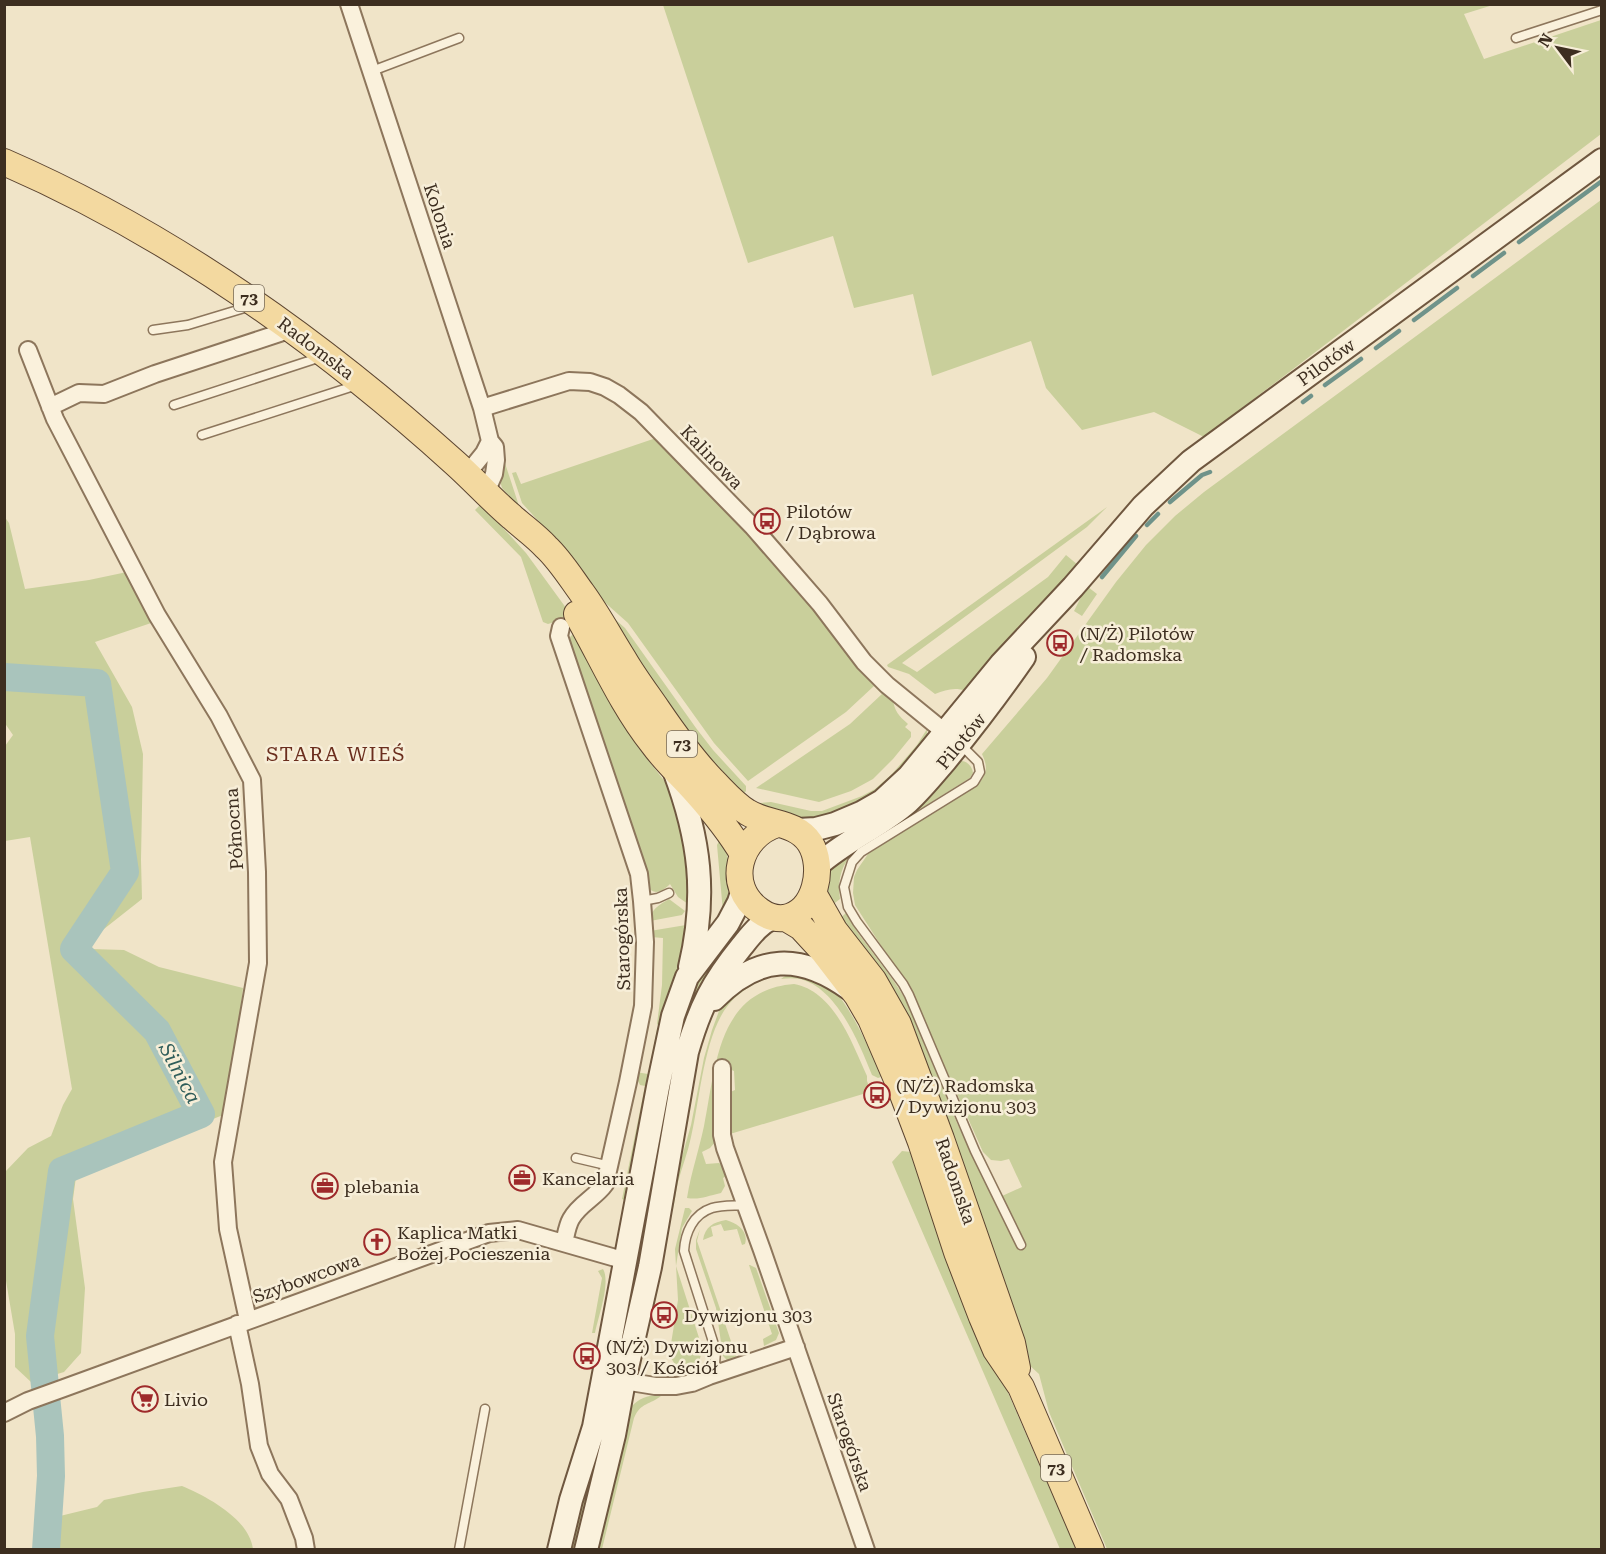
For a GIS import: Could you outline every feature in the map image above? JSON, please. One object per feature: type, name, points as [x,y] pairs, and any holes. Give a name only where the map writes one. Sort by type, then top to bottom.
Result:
[{"type":"main road","name":"Pilotów","points":[[818,865],[833,852],[892,816],[910,800],[1001,664],[1143,506],[1191,461],[1602,160]]},
{"type":"main road","name":"Radomska","points":[[4,162],[86,201],[147,235],[257,304],[327,355],[409,422],[548,548],[591,606],[626,663],[681,743],[710,778],[747,812],[763,820],[787,827]]},
{"type":"main road","name":"Radomska","points":[[509,515],[570,603],[621,697],[638,723],[674,770],[695,791],[732,836],[743,854]]},
{"type":"main road","name":"Pilotów","points":[[787,827],[816,829],[861,813],[882,801],[952,738]]},
{"type":"main road","points":[[559,1550],[571,1500],[594,1427],[668,1036],[687,977],[698,926],[700,887],[697,855],[687,809],[674,770]]},
{"type":"main road","points":[[586,1550],[614,1435],[650,1267],[678,1099],[695,1024],[714,983],[759,927],[795,914],[813,893],[818,865],[809,842],[787,827],[765,829],[756,834],[743,854],[740,870],[742,889],[739,902],[728,923],[687,977]]},
{"type":"main road","name":"73","points":[[742,889],[757,909],[779,918]]},
{"type":"main road","name":"Radomska","points":[[813,893],[834,930],[873,980],[898,1024],[1012,1343],[1021,1387]]},
{"type":"main road","name":"Radomska","points":[[779,918],[801,927],[824,952],[857,995],[871,1018],[921,1142],[957,1252],[982,1317],[996,1350],[1021,1387],[1091,1550]]},
{"type":"main road","points":[[695,1024],[715,998],[735,980],[748,972],[768,965],[788,963],[821,972],[835,978],[857,995]]},
{"type":"street","name":"Kolonia","points":[[349,4],[482,408],[490,441],[495,447],[496,460],[490,483],[475,482]]},
{"type":"street","points":[[50,407],[79,393],[104,394],[155,374],[292,328]]},
{"type":"street","name":"Północna","points":[[28,350],[55,419],[157,615],[219,716],[252,780],[257,872],[258,963],[223,1162],[228,1229],[259,1446],[270,1474],[289,1499],[304,1538],[306,1550]]},
{"type":"street","name":"Kalinowa","points":[[482,408],[569,381],[590,382],[619,395],[641,412],[753,527],[820,604],[864,662],[887,685],[952,738]]},
{"type":"street","points":[[475,482],[490,441]]},
{"type":"street","name":"Starogórska","points":[[561,627],[559,636],[639,874],[645,942],[643,1006],[605,1184],[570,1220],[564,1243]]},
{"type":"street","name":"Starogórska","points":[[722,1068],[724,1148],[866,1550]]},
{"type":"street","name":"Szybowcowa","points":[[4,1413],[28,1401],[489,1233],[518,1230],[626,1261]]},
{"type":"street","points":[[624,1381],[655,1386],[692,1383],[796,1347]]},
{"type":"lane","points":[[1516,38],[1602,10]]},
{"type":"lane","points":[[372,71],[459,38]]},
{"type":"lane","points":[[153,330],[188,325],[257,304]]},
{"type":"lane","points":[[174,405],[327,355]]},
{"type":"lane","points":[[202,435],[363,383]]},
{"type":"lane","points":[[952,738],[978,762],[980,772],[978,777],[962,790],[861,852],[852,862],[844,887],[848,907],[857,922],[909,995],[975,1151],[1021,1245]]},
{"type":"lane","points":[[642,901],[669,893]]},
{"type":"lane","points":[[576,1158],[609,1166]]},
{"type":"lane","points":[[709,1376],[716,1364],[716,1351],[684,1251],[685,1238],[689,1226],[706,1210],[746,1205]]},
{"type":"lane","points":[[459,1550],[485,1409]]},
{"type":"green space","points":[[663,5],[1493,5],[1464,14],[1484,59],[1601,20],[1601,134],[1204,437],[1154,412],[1082,430],[1046,388],[1031,341],[932,376],[913,294],[854,308],[833,236],[748,263]]},
{"type":"green space","points":[[1601,200],[1601,1549],[1107,1549],[1049,1412],[1039,1374],[1028,1364],[838,920],[846,913],[906,1000],[957,1123],[1017,1247],[1026,1244],[1002,1196],[1022,1187],[1009,1159],[991,1160],[983,1152],[908,984],[855,905],[853,893],[857,870],[875,847],[980,782],[986,768],[982,754],[1047,678],[1116,582],[1146,545],[1175,516],[1204,492]]},
{"type":"green space","points":[[656,438],[745,531],[858,666],[893,699],[894,707],[908,724],[905,727],[911,732],[911,737],[873,779],[851,791],[819,802],[756,788],[850,724],[882,694],[874,686],[846,712],[748,781],[714,743],[628,623],[601,599],[569,555],[522,503],[512,473],[516,472],[521,484]]},
{"type":"green space","points":[[503,457],[520,509],[502,488],[500,481]]},
{"type":"green space","points":[[479,506],[484,507],[526,553],[569,612],[616,713],[638,747],[673,792],[692,863],[688,904],[678,897],[670,884],[658,892],[652,891],[647,886],[567,640],[573,634],[564,619],[548,624],[543,622],[521,557],[475,510]]},
{"type":"green space","points":[[1107,507],[1087,527],[902,663],[917,672],[1048,577],[1066,555],[1078,565],[966,691],[954,689],[935,694],[909,674],[888,667],[887,665]]},
{"type":"green space","points":[[4,516],[9,523],[25,589],[127,572],[157,621],[95,642],[132,707],[143,754],[142,899],[90,940],[91,949],[124,950],[159,967],[243,988],[237,1042],[223,1115],[88,1169],[76,1177],[73,1199],[85,1288],[81,1353],[64,1372],[31,1382],[15,1367],[15,1334],[4,1269],[5,1172],[28,1148],[51,1136],[72,1089],[30,837],[5,841],[5,746],[13,735],[4,722]]},
{"type":"green space","points":[[1086,587],[1097,594],[1082,616],[1074,611]]},
{"type":"green space","points":[[601,607],[625,628],[696,728],[746,786],[746,791],[741,797],[711,765]]},
{"type":"green space","points":[[927,729],[925,745],[873,798],[818,819],[802,819],[754,808],[760,803],[771,802],[811,811],[822,811],[862,796],[875,789],[892,774],[917,745]]},
{"type":"green space","points":[[957,761],[970,765],[973,773],[970,778],[856,849],[847,860],[842,872],[839,884],[840,899],[831,906],[826,886],[831,866]]},
{"type":"green space","points":[[721,837],[728,859],[726,874],[729,896],[723,912],[717,845]]},
{"type":"green space","points":[[669,899],[685,911],[682,915],[650,921],[654,910]]},
{"type":"green space","points":[[692,924],[629,1202],[622,1199],[645,1086],[640,1085],[636,1072],[648,1074],[659,1026],[657,1024],[662,985],[663,938],[651,937],[650,931]]},
{"type":"green space","points":[[724,937],[733,944],[719,961],[654,1207],[645,1205],[679,1030],[695,984]]},
{"type":"green space","points":[[788,970],[823,984],[838,995],[860,1030],[881,1077],[872,1075],[853,1033],[836,1005],[813,984],[800,979],[781,979]]},
{"type":"green space","points":[[770,971],[771,977],[748,988],[729,1004],[714,1032],[708,1049],[690,1143],[678,1182],[673,1209],[669,1211],[691,1125],[704,1058],[719,1011],[727,997]]},
{"type":"green space","points":[[794,984],[808,989],[831,1007],[855,1049],[867,1076],[873,1098],[863,1094],[730,1134],[728,1093],[735,1090],[734,1071],[727,1068],[716,1141],[702,1152],[706,1164],[719,1163],[723,1166],[728,1175],[723,1178],[725,1186],[721,1193],[700,1198],[687,1198],[717,1057],[725,1035],[735,1016],[749,1000],[769,989]]},
{"type":"green space","points":[[902,1151],[911,1152],[1002,1379],[1076,1549],[1060,1549],[892,1162]]},
{"type":"green space","points":[[685,1208],[689,1208],[692,1211],[682,1228],[676,1266],[675,1249]]},
{"type":"green space","points":[[726,1220],[744,1231],[745,1244],[742,1245],[737,1229],[724,1231],[721,1224],[711,1227],[713,1236],[703,1240],[710,1226]]},
{"type":"green space","points":[[643,1223],[651,1225],[578,1549],[566,1550]]},
{"type":"green space","points":[[700,1229],[697,1241],[736,1356],[742,1358],[728,1361],[723,1356],[716,1308],[696,1249],[696,1240]]},
{"type":"green space","points":[[749,1265],[756,1268],[779,1333],[776,1340],[764,1346],[763,1339],[772,1334]]},
{"type":"green space","points":[[676,1266],[701,1344],[700,1359],[695,1368],[681,1375],[670,1356],[678,1300]]},
{"type":"green space","points":[[603,1269],[606,1282],[605,1291],[595,1333],[592,1333],[602,1278],[598,1271]]},
{"type":"green space","points":[[655,1395],[661,1396],[643,1406],[634,1418],[602,1549],[595,1550],[629,1410],[640,1400]]},
{"type":"green space","points":[[182,1486],[226,1510],[244,1528],[253,1549],[57,1549],[60,1516],[97,1507],[104,1500]]},
{"type":"waterway","points":[[1519,242],[1602,181]]},
{"type":"waterway","points":[[1473,276],[1504,253]]},
{"type":"waterway","points":[[1414,320],[1457,288]]},
{"type":"waterway","points":[[1376,348],[1399,331]]},
{"type":"waterway","points":[[1325,385],[1361,359]]},
{"type":"waterway","points":[[1303,402],[1311,396]]},
{"type":"waterway","points":[[1170,502],[1202,475],[1210,472]]},
{"type":"waterway","points":[[1147,525],[1158,514]]},
{"type":"waterway","points":[[1102,577],[1136,536]]},
{"type":"waterway","name":"Silnica","points":[[4,677],[97,683],[125,872],[74,949],[157,1031],[201,1114],[62,1171],[40,1336],[50,1436],[51,1476],[46,1550]]},
{"type":"place","name":"Pilotów / Dąbrowa","points":[[767,521]]},
{"type":"place","name":"(N/Ż) Pilotów / Radomska","points":[[1060,643]]},
{"type":"place","name":"(N/Ż) Radomska / Dywizjonu 303","points":[[877,1095]]},
{"type":"place","name":"Kancelaria","points":[[522,1178]]},
{"type":"place","name":"plebania","points":[[325,1186]]},
{"type":"place","name":"Kaplica Matki Bożej Pocieszenia","points":[[377,1242]]},
{"type":"place","name":"Dywizjonu 303","points":[[664,1315]]},
{"type":"place","name":"(N/Ż) Dywizjonu 303 / Kościół","points":[[587,1356]]},
{"type":"place","name":"Livio","points":[[145,1399]]},
{"type":"district","name":"STARA WIEŚ","points":[[336,754]]}]
